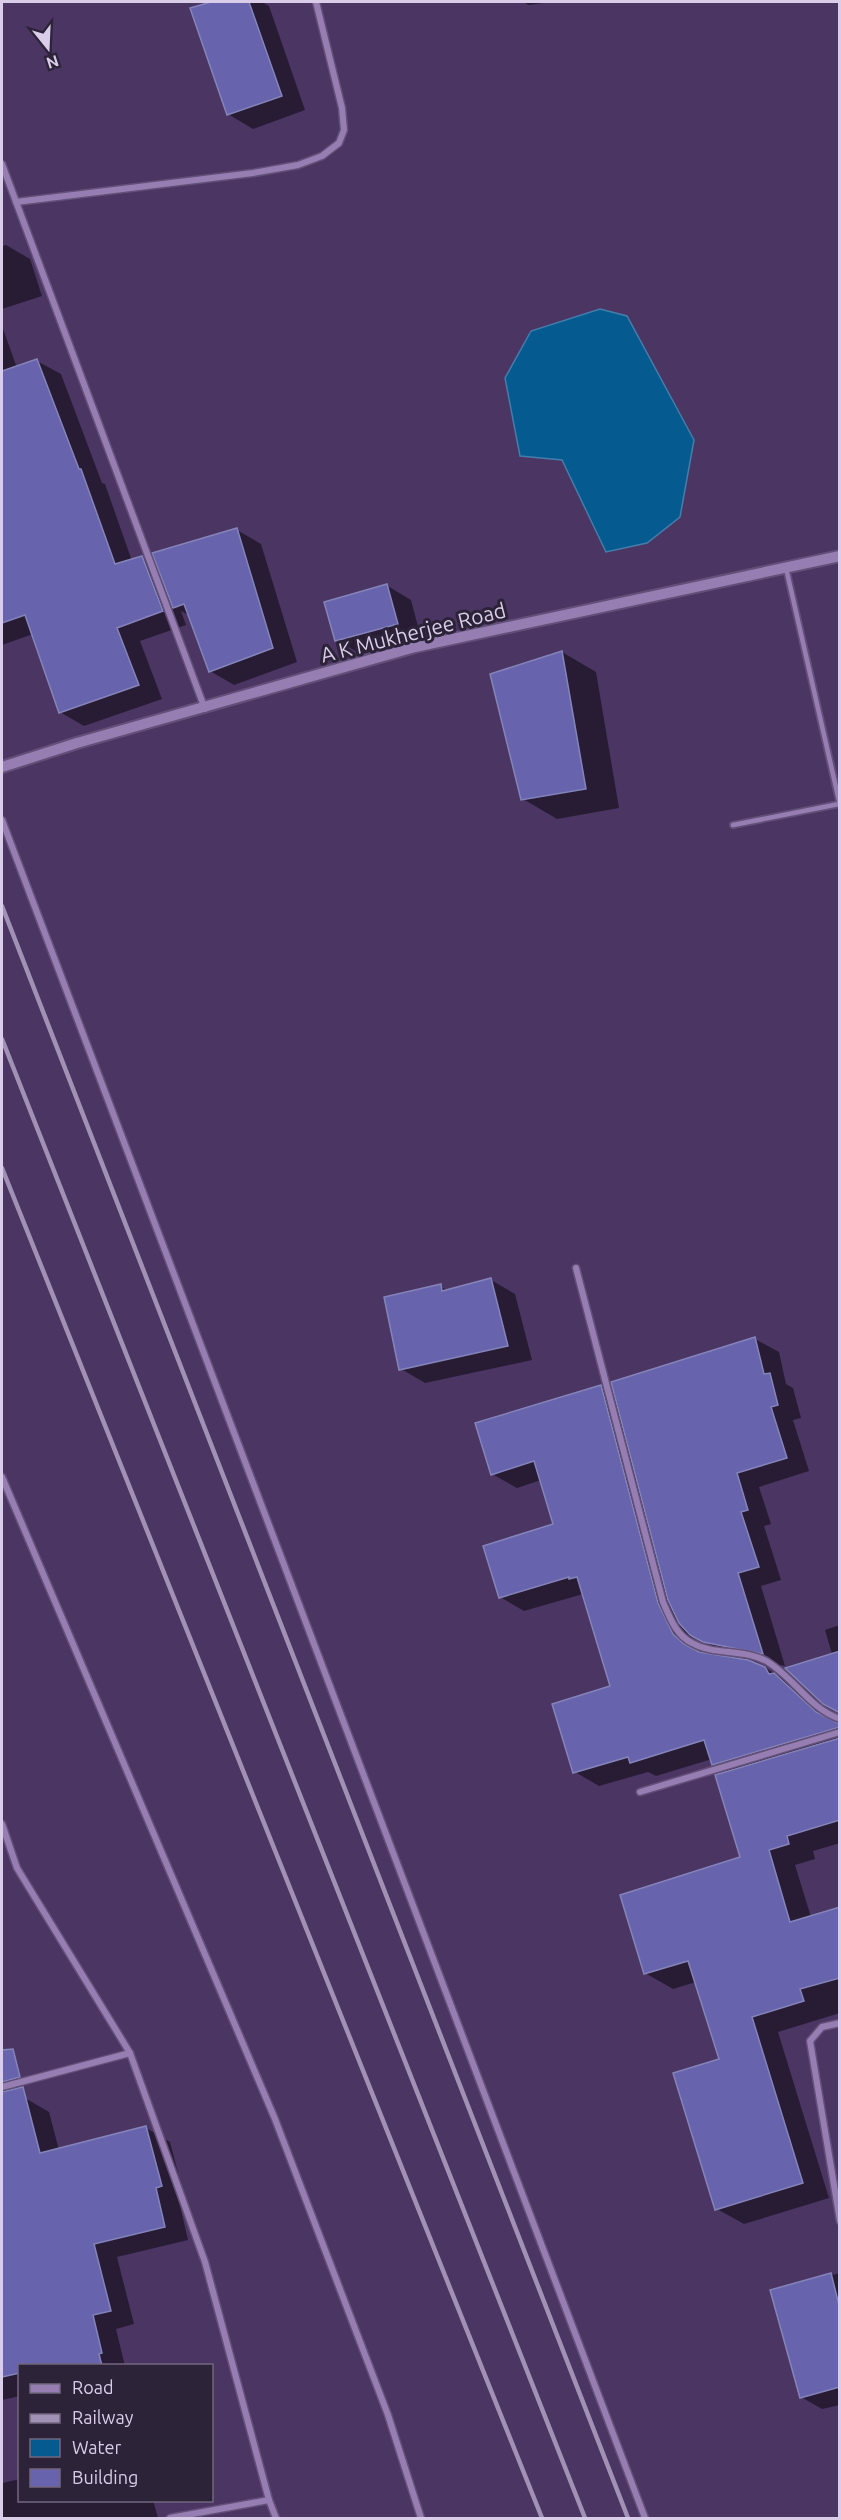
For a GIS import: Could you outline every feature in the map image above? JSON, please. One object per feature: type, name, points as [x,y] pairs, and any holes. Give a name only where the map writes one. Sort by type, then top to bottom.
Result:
[{"type":"street","points":[[16,202],[253,173],[298,165],[322,156],[339,143],[344,130],[342,108],[316,2]]},
{"type":"street","points":[[2,164],[205,709]]},
{"type":"street","name":"A K Mukherjee Road","points":[[2,767],[77,743],[205,709],[416,648],[840,556]]},
{"type":"street","points":[[2,820],[645,2518]]},
{"type":"street","points":[[576,1268],[663,1602],[674,1628],[692,1643],[717,1650],[743,1652],[767,1662],[791,1680],[827,1715],[840,1719]]},
{"type":"street","points":[[2,1477],[275,2119],[388,2415],[421,2518]]},
{"type":"street","points":[[640,1792],[840,1732]]},
{"type":"street","points":[[2,1824],[17,1868],[129,2054],[205,2262],[269,2500],[276,2518]]},
{"type":"street","points":[[840,2023],[822,2027],[810,2041],[840,2221]]},
{"type":"street","points":[[2,2087],[129,2054]]},
{"type":"street","points":[[170,2518],[269,2500]]},
{"type":"lane","points":[[732,825],[839,804],[786,568]]},
{"type":"water","points":[[600,309],[627,316],[694,440],[680,517],[647,543],[606,552],[562,460],[520,456],[505,378],[531,331]]},
{"type":"building","points":[[211,2],[249,2],[282,96],[227,115],[190,8]]},
{"type":"building","points":[[37,359],[79,469],[81,469],[115,564],[142,556],[163,611],[117,628],[139,685],[59,713],[25,615],[2,623],[2,371]]},
{"type":"building","points":[[237,528],[273,648],[209,672],[184,604],[173,608],[152,553]]},
{"type":"building","points":[[387,584],[398,624],[335,641],[324,602]]},
{"type":"building","points":[[562,651],[586,789],[521,800],[490,674]]},
{"type":"building","points":[[491,1278],[508,1346],[399,1370],[384,1297],[441,1284],[442,1291]]},
{"type":"building","points":[[755,1337],[764,1374],[770,1373],[778,1405],[771,1407],[787,1458],[737,1473],[748,1510],[741,1512],[759,1567],[738,1573],[763,1654],[703,1642],[690,1635],[679,1623],[668,1600],[611,1382]]},
{"type":"building","points":[[601,1385],[658,1603],[673,1634],[684,1644],[699,1652],[748,1660],[765,1667],[769,1674],[774,1673],[816,1712],[840,1724],[840,1727],[712,1765],[704,1740],[630,1763],[628,1757],[573,1773],[552,1704],[610,1686],[577,1577],[569,1579],[569,1577],[499,1598],[483,1546],[553,1524],[534,1461],[491,1475],[475,1423]]},
{"type":"building","points":[[840,1651],[840,1713],[823,1704],[785,1668]]},
{"type":"building","points":[[840,1738],[840,1820],[787,1836],[789,1844],[769,1850],[790,1922],[840,1907],[840,1978],[800,1989],[804,2001],[752,2017],[803,2183],[715,2210],[673,2073],[719,2059],[688,1961],[644,1974],[620,1895],[740,1857],[715,1775]]},
{"type":"building","points":[[13,2049],[20,2077],[2,2082],[2,2050]]},
{"type":"building","points":[[23,2087],[40,2153],[146,2126],[162,2186],[156,2188],[165,2227],[94,2244],[111,2311],[93,2315],[102,2353],[99,2354],[102,2364],[18,2364],[18,2373],[2,2377],[2,2092]]},
{"type":"building","points":[[831,2273],[840,2309],[840,2387],[800,2398],[770,2290]]},
{"type":"railway","points":[[2,906],[628,2518]]},
{"type":"railway","points":[[2,1039],[585,2518]]},
{"type":"railway","points":[[2,1168],[542,2518]]}]
